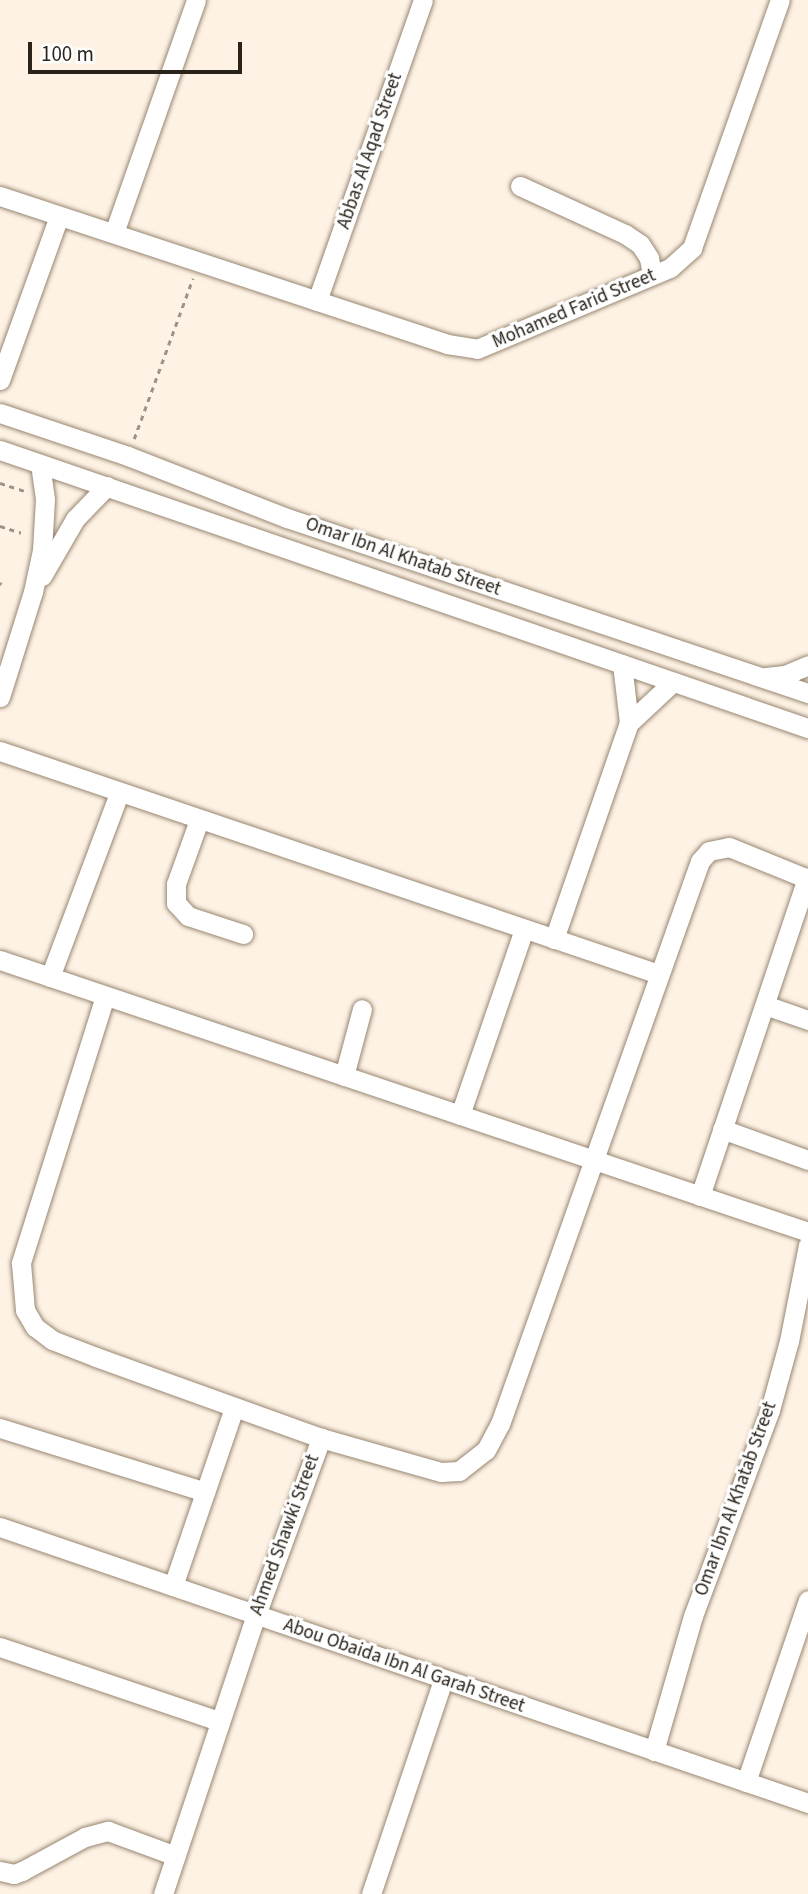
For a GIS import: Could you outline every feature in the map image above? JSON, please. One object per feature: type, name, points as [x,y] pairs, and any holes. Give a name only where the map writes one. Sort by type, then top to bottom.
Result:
[{"type":"street","points":[[114,233],[196,0]]},
{"type":"street","name":"Abbas Al Aqad Street","points":[[317,301],[423,0]]},
{"type":"street","name":"Mohamed Farid Street","points":[[0,196],[461,349],[477,349],[682,260],[699,235],[780,0]]},
{"type":"street","points":[[520,186],[639,243],[649,258],[652,275]]},
{"type":"street","points":[[0,380],[59,216]]},
{"type":"street","name":"Omar Ibn Al Khatab Street","points":[[0,413],[128,456],[287,518],[808,693]]},
{"type":"street","name":"Omar Ibn Al Khatab Street","points":[[0,450],[808,728]]},
{"type":"street","points":[[0,697],[33,592],[45,524],[40,464]]},
{"type":"street","points":[[33,592],[75,519],[107,486]]},
{"type":"street","points":[[278,545],[290,534],[287,518]]},
{"type":"street","points":[[315,559],[310,543],[314,536],[324,530]]},
{"type":"street","points":[[554,939],[629,723],[622,664]]},
{"type":"street","points":[[760,678],[785,676],[808,665]]},
{"type":"street","points":[[629,723],[673,682]]},
{"type":"street","points":[[0,751],[659,974]]},
{"type":"street","points":[[50,977],[119,793]]},
{"type":"street","points":[[199,820],[176,884],[176,903],[188,916],[243,934]]},
{"type":"street","name":"Ahmed Shawki Street","points":[[163,1894],[219,1721],[321,1438],[442,1472],[459,1471],[486,1450],[500,1424],[700,861],[709,851],[729,847],[807,878]]},
{"type":"street","points":[[699,1196],[807,878]]},
{"type":"street","points":[[460,1115],[524,929]]},
{"type":"street","points":[[0,960],[808,1232]]},
{"type":"street","points":[[105,996],[21,1263],[25,1310],[35,1327],[52,1340],[321,1438]]},
{"type":"street","points":[[765,1005],[808,1020]]},
{"type":"street","points":[[344,1076],[362,1009]]},
{"type":"street","points":[[722,1129],[808,1160]]},
{"type":"street","name":"Omar Ibn Al Khatab Street","points":[[654,1751],[693,1616],[770,1410],[789,1341],[808,1245]]},
{"type":"street","points":[[173,1586],[234,1408]]},
{"type":"street","points":[[0,1428],[205,1492]]},
{"type":"street","name":"Abou Obaida Ibn Al Garah Street","points":[[0,1527],[808,1803]]},
{"type":"street","points":[[746,1782],[808,1600]]},
{"type":"street","points":[[0,1647],[219,1721]]},
{"type":"street","points":[[371,1894],[443,1680]]},
{"type":"street","points":[[0,1871],[14,1874],[85,1837],[108,1831],[176,1856]]},
{"type":"path","points":[[128,456],[198,262]]},
{"type":"path","points":[[0,484],[45,499]]},
{"type":"path","points":[[0,526],[21,533]]}]
